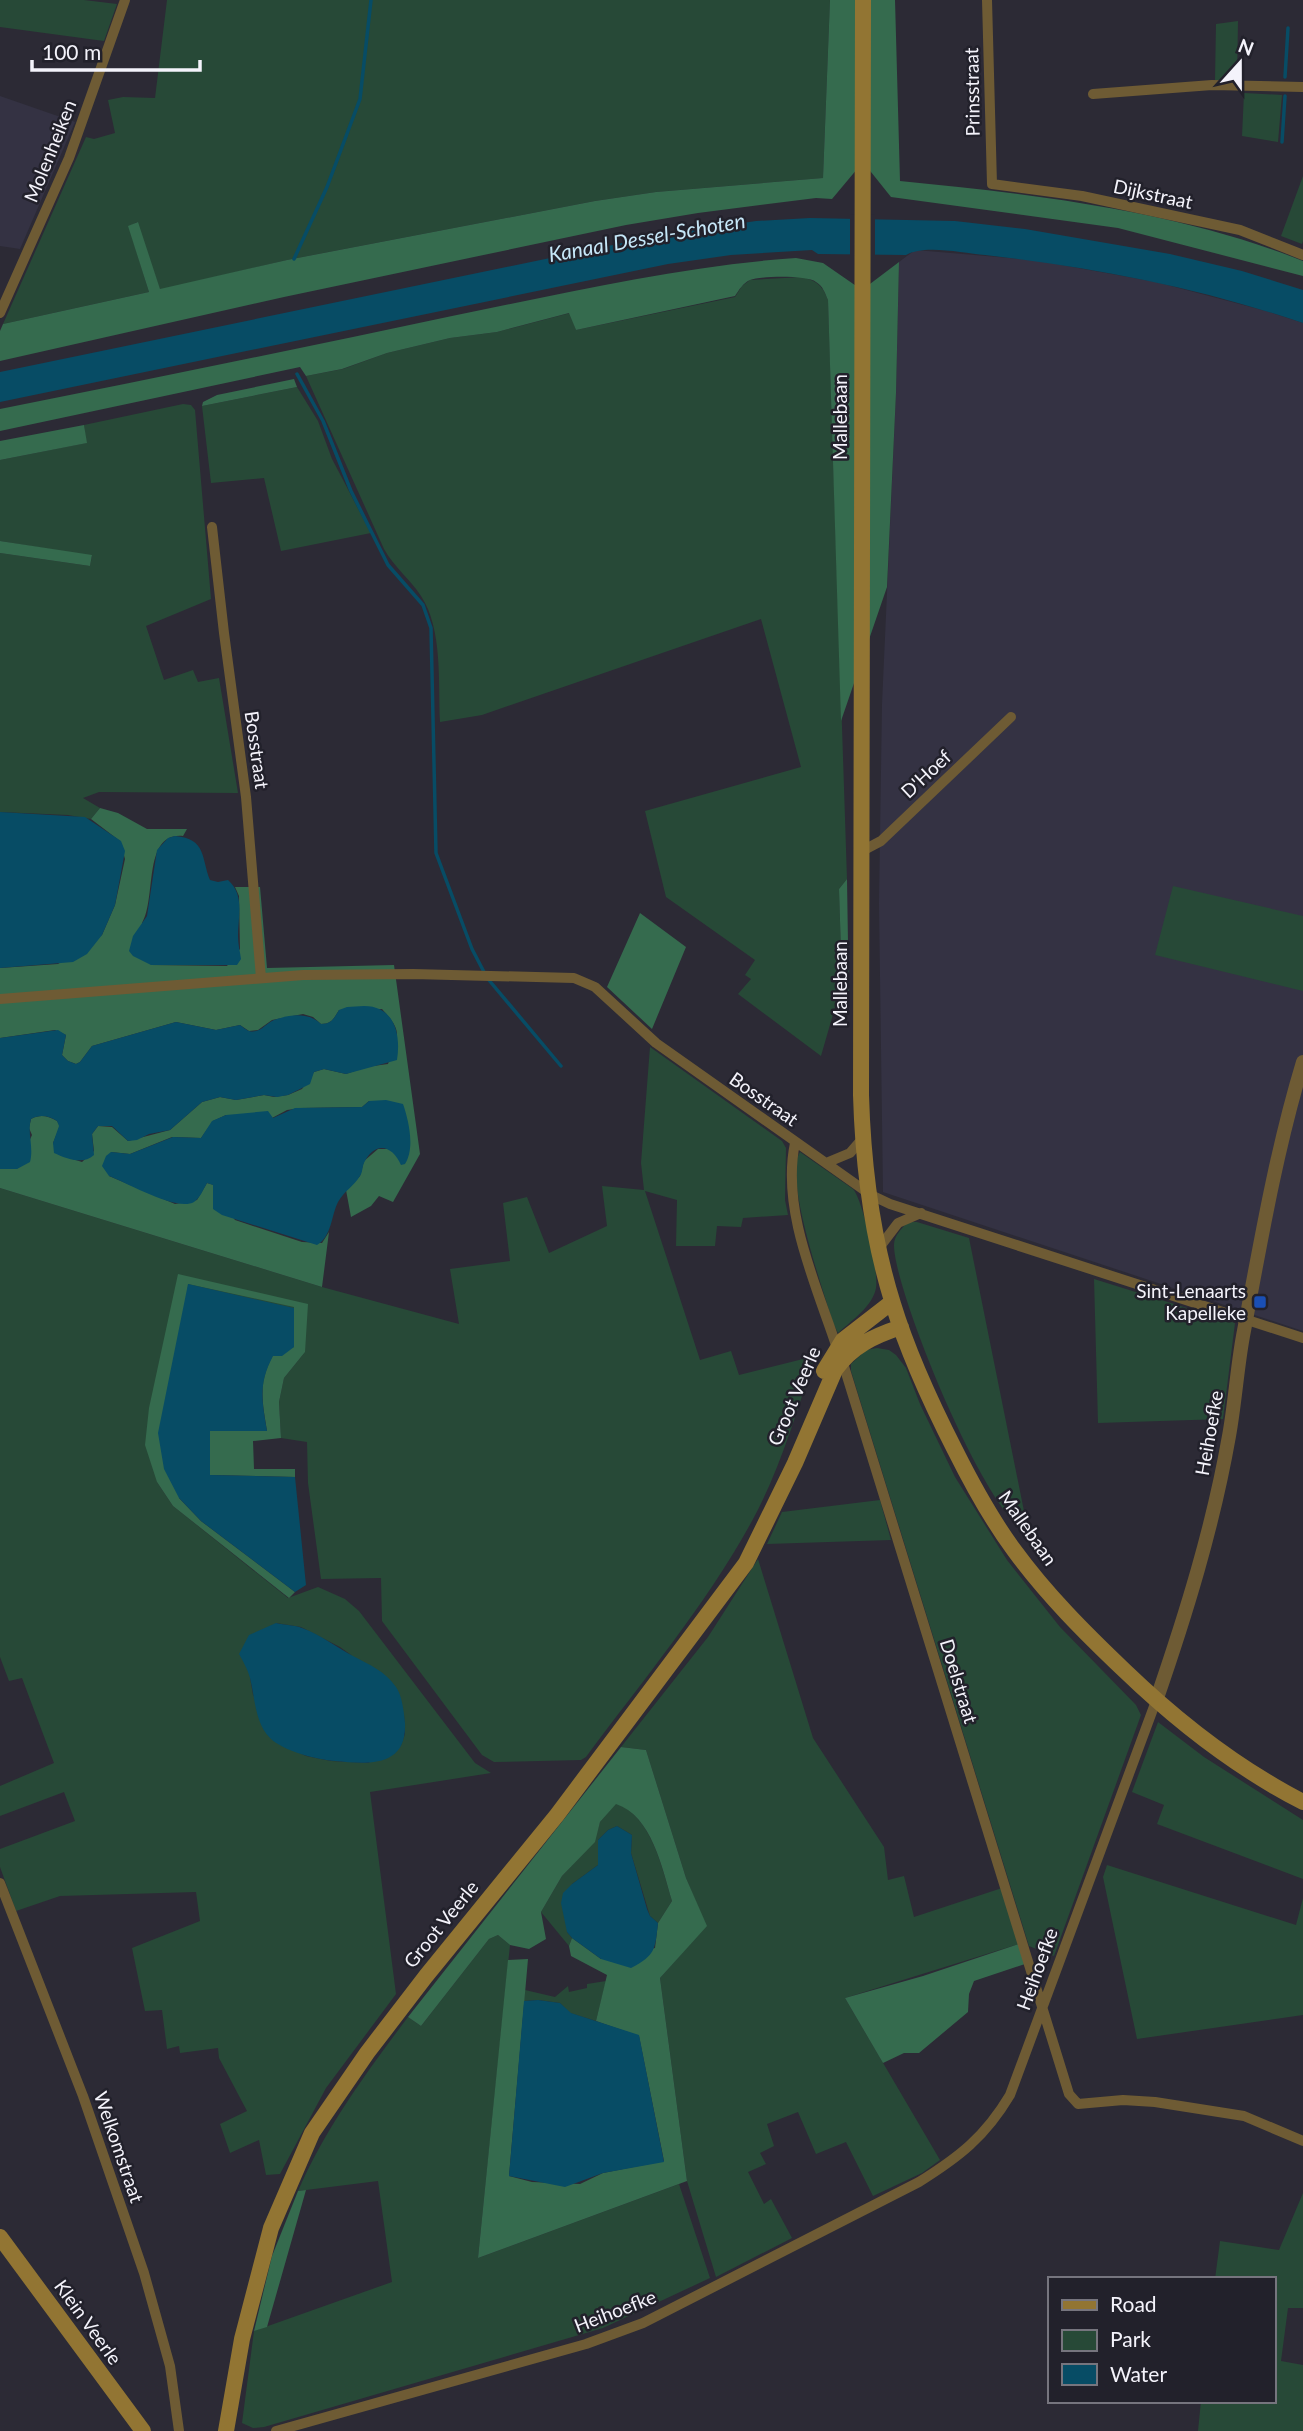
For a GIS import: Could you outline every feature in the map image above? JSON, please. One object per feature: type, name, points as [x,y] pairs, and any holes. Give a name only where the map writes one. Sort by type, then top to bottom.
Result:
[{"type":"main road","name":"Mallebaan","points":[[863,0],[863,1138],[879,1248],[892,1302],[946,1432],[971,1481],[1013,1550],[1081,1630],[1156,1701],[1234,1761],[1303,1802]]},
{"type":"main road","name":"Groot Veerle","points":[[226,2431],[242,2339],[271,2228],[312,2133],[367,2053],[557,1815],[746,1563],[783,1489],[835,1370],[839,1354],[864,1323],[892,1302]]},
{"type":"main road","name":"Groot Veerle","points":[[839,1354],[868,1339],[901,1327]]},
{"type":"main road","name":"Klein Veerle","points":[[0,2237],[143,2431]]},
{"type":"street","name":"Molenheiken","points":[[0,313],[69,158],[125,0]]},
{"type":"street","name":"Prinsstraat","points":[[987,0],[992,184]]},
{"type":"street","points":[[1093,94],[1212,85],[1303,87]]},
{"type":"street","name":"Dijkstraat","points":[[992,184],[1082,196],[1240,230],[1303,255]]},
{"type":"street","name":"Bosstraat","points":[[212,527],[223,633],[246,797],[261,978]]},
{"type":"street","name":"D'Hoef","points":[[862,851],[881,841],[1011,718]]},
{"type":"street","name":"Bosstraat","points":[[0,999],[303,975],[413,974],[574,978],[596,988],[656,1043],[871,1195],[890,1204],[1303,1338]]},
{"type":"street","name":"Heihoefke","points":[[276,2431],[586,2344],[643,2323],[919,2182],[959,2157],[996,2119],[1010,2095],[1042,2012],[1156,1701],[1191,1596],[1229,1437],[1247,1320],[1279,1153],[1303,1062]]},
{"type":"street","points":[[826,1163],[850,1153],[863,1138]]},
{"type":"street","name":"Doelstraat","points":[[795,1143],[790,1166],[794,1214],[1069,2094],[1078,2104],[1155,2102],[1244,2116],[1303,2141]]},
{"type":"street","points":[[879,1248],[898,1223],[921,1213]]},
{"type":"street","name":"Welkomstraat","points":[[0,1883],[82,2096],[144,2273],[170,2366],[180,2431]]},
{"type":"shaded area","points":[[0,96],[75,122],[20,249],[0,246]]},
{"type":"shaded area","points":[[915,250],[1034,260],[1156,282],[1303,323],[1303,1331],[883,1192],[879,904],[882,704],[899,262]]},
{"type":"green space","points":[[0,0],[84,0],[117,4],[104,41],[0,27]]},
{"type":"green space","points":[[167,0],[830,0],[823,178],[656,192],[595,201],[287,260],[160,290],[137,222],[129,227],[149,292],[3,324],[86,137],[94,139],[115,133],[108,100],[123,97],[155,98]]},
{"type":"green space","points":[[830,0],[895,0],[900,181],[1053,199],[1156,217],[1206,229],[1303,261],[1303,276],[1118,228],[891,197],[863,162],[832,199],[816,198],[626,225],[284,297],[0,361],[0,331],[3,324],[149,292],[128,226],[138,222],[160,289],[287,260],[595,201],[656,192],[823,178]]},
{"type":"green space","points":[[1238,21],[1237,80],[1215,80],[1216,24]]},
{"type":"green space","points":[[1244,93],[1282,95],[1278,142],[1242,136]]},
{"type":"green space","points":[[1303,176],[1303,241],[1302,244],[1281,236]]},
{"type":"green space","points":[[796,258],[823,263],[862,290],[899,262],[887,587],[841,721],[828,300],[824,290],[811,280],[784,277],[750,280],[735,296],[576,330],[569,313],[497,332],[450,338],[387,353],[342,369],[306,376],[300,367],[0,431],[0,409],[623,281],[709,267]]},
{"type":"green space","points":[[802,277],[819,285],[828,300],[847,879],[839,889],[842,983],[821,1056],[738,994],[751,979],[745,975],[755,960],[666,897],[645,811],[801,767],[761,619],[482,715],[440,722],[438,657],[428,609],[417,590],[384,549],[306,376],[343,369],[387,353],[450,338],[497,332],[570,313],[576,330],[735,297],[750,280]]},
{"type":"green space","points":[[294,379],[297,387],[202,406],[203,402],[217,395]]},
{"type":"green space","points":[[297,387],[318,421],[332,459],[371,533],[281,551],[264,478],[211,483],[202,406]]},
{"type":"green space","points":[[183,404],[191,405],[195,410],[211,599],[146,626],[164,680],[193,670],[198,682],[219,678],[238,793],[99,792],[83,798],[100,808],[91,819],[68,815],[0,812],[0,553],[90,566],[92,556],[0,541],[0,460],[86,443],[84,425]]},
{"type":"green space","points":[[84,425],[87,443],[0,460],[0,441]]},
{"type":"green space","points":[[0,541],[92,555],[90,566],[0,553]]},
{"type":"green space","points":[[100,808],[118,813],[147,829],[187,829],[183,836],[170,838],[161,844],[156,855],[142,923],[151,965],[227,966],[240,949],[239,896],[235,887],[260,887],[267,968],[394,965],[420,1154],[393,1202],[379,1196],[371,1206],[351,1217],[346,1190],[360,1176],[364,1161],[378,1149],[390,1149],[405,1164],[369,1101],[362,1107],[287,1110],[272,1118],[226,1115],[213,1121],[201,1138],[172,1137],[130,1154],[111,1152],[109,1176],[175,1204],[197,1200],[207,1183],[214,1185],[214,1192],[235,1220],[302,1242],[322,1243],[329,1232],[322,1287],[0,1188],[0,1169],[17,1169],[32,1135],[29,1128],[31,1119],[35,1117],[44,1116],[57,1121],[60,1126],[53,1143],[60,1155],[82,1162],[94,1151],[92,1134],[98,1126],[112,1127],[128,1141],[170,1130],[202,1102],[220,1097],[236,1100],[264,1095],[288,1095],[302,1089],[314,1072],[324,1069],[346,1074],[366,1067],[388,1064],[396,1040],[394,1024],[382,1009],[339,1010],[330,1022],[325,1024],[303,1014],[272,1020],[258,1030],[249,1031],[240,1025],[216,1030],[176,1022],[92,1046],[76,1064],[62,1055],[66,1035],[55,1030],[0,1038],[0,968],[58,964],[102,935],[115,905],[125,859],[120,841],[91,819]]},
{"type":"green space","points":[[847,879],[849,1008],[837,1001],[842,983],[839,889]]},
{"type":"green space","points":[[1173,886],[1303,916],[1303,991],[1155,955]]},
{"type":"green space","points":[[640,913],[686,947],[652,1029],[607,987]]},
{"type":"green space","points":[[650,1047],[782,1141],[786,1148],[785,1200],[788,1215],[743,1218],[741,1227],[717,1226],[715,1246],[676,1246],[677,1200],[645,1191],[700,1360],[731,1351],[739,1375],[815,1356],[779,1461],[752,1521],[694,1612],[586,1757],[581,1760],[494,1762],[482,1755],[382,1621],[381,1578],[321,1579],[308,1483],[307,1442],[281,1438],[279,1402],[284,1378],[305,1352],[157,1482],[173,1506],[288,1598],[318,1587],[345,1599],[359,1611],[475,1763],[491,1773],[370,1792],[396,1994],[326,2088],[280,2174],[266,2175],[259,2140],[230,2153],[220,2124],[247,2111],[219,2058],[218,2048],[180,2053],[179,2046],[167,2049],[162,2010],[145,2011],[132,1948],[200,1921],[196,1892],[60,1896],[16,1911],[0,1867],[0,1849],[75,1821],[64,1792],[0,1816],[0,1786],[54,1763],[22,1678],[9,1681],[0,1657],[0,1188],[322,1287],[459,1324],[450,1269],[510,1261],[503,1203],[527,1197],[549,1253],[607,1226],[602,1186],[644,1190],[641,1163]],"holes":[[[276,1623],[301,1627],[351,1655],[404,1714],[405,1734],[401,1745],[368,1763],[331,1761],[306,1756],[289,1748],[253,1695],[250,1677]]]},
{"type":"green space","points":[[800,1152],[853,1189],[869,1237],[875,1267],[874,1295],[861,1313],[838,1333],[814,1262],[801,1209],[796,1165]]},
{"type":"green space","points":[[907,1222],[917,1222],[969,1238],[1027,1532],[1010,1517],[989,1487],[945,1400],[925,1352],[898,1270],[894,1245],[897,1235]]},
{"type":"green space","points":[[178,1274],[308,1304],[305,1352],[284,1378],[279,1402],[281,1438],[253,1441],[254,1469],[295,1469],[295,1477],[210,1475],[210,1431],[267,1431],[263,1384],[273,1355],[294,1347],[294,1307],[188,1284],[179,1498],[201,1521],[295,1592],[289,1598],[173,1506],[157,1482],[145,1445],[149,1408]]},
{"type":"green space","points":[[1094,1279],[1235,1323],[1223,1419],[1098,1423]]},
{"type":"green space","points":[[866,1350],[889,1350],[906,1368],[955,1477],[1007,1560],[1060,1627],[1136,1705],[1141,1715],[1054,1956],[1029,1946],[851,1371],[851,1364]]},
{"type":"green space","points":[[880,1500],[891,1540],[767,1544],[782,1512]]},
{"type":"green space","points":[[758,1559],[813,1738],[884,1847],[888,1880],[904,1876],[914,1917],[1002,1888],[1019,1944],[845,1998],[940,2160],[922,2173],[873,2196],[846,2142],[816,2154],[798,2112],[767,2124],[774,2146],[760,2153],[766,2164],[748,2172],[764,2204],[771,2199],[792,2238],[716,2277],[687,2181],[660,1978],[706,1926],[686,1878],[646,1750],[621,1747],[708,1637]]},
{"type":"green space","points":[[1158,1722],[1204,1757],[1303,1820],[1303,1879],[1157,1824],[1164,1805],[1132,1792]]},
{"type":"green space","points":[[621,1747],[646,1750],[686,1878],[707,1926],[660,1978],[687,2181],[478,2258],[508,1960],[528,1959],[509,2176],[532,2182],[580,2184],[603,2173],[664,2161],[639,2036],[596,2021],[607,1975],[571,1956],[569,1946],[572,1938],[601,1959],[655,1948],[658,1923],[672,1901],[654,1845],[639,1820],[628,1810],[616,1804],[600,1822],[595,1842],[562,1876],[541,1912],[546,1939],[529,1949],[510,1945],[498,1935],[489,1939],[421,2026],[408,2017]]},
{"type":"green space","points":[[616,1803],[628,1810],[647,1831],[672,1901],[658,1923],[650,1916],[631,1853],[632,1835],[617,1826],[608,1830],[598,1840],[598,1865],[572,1884],[567,1932],[572,1938],[569,1946],[541,1912],[562,1876],[594,1842],[600,1822]]},
{"type":"green space","points":[[1107,1865],[1296,1925],[1303,1898],[1303,2015],[1137,2039],[1103,1877]]},
{"type":"green space","points":[[498,1935],[510,1945],[478,2258],[679,2184],[710,2278],[603,2328],[264,2427],[253,2428],[242,2423],[254,2331],[392,2282],[378,2181],[298,2191],[334,2123],[408,2017],[421,2026],[489,1939]]},
{"type":"green space","points":[[1019,1944],[1025,1964],[974,1981],[969,1994],[968,2012],[919,2053],[904,2053],[883,2063],[845,1998],[923,1976]]},
{"type":"green space","points":[[606,1981],[596,2021],[570,2013],[560,2003],[524,2001],[525,1990],[555,1997],[568,1986],[569,1992],[587,1988],[587,1984]]},
{"type":"green space","points":[[306,2190],[267,2327],[254,2331],[272,2256],[298,2191]]},
{"type":"green space","points":[[1303,2193],[1303,2308],[1288,2308],[1281,2361],[1303,2365],[1303,2431],[1198,2431],[1201,2403],[1275,2403],[1275,2277],[1215,2277],[1220,2241],[1279,2250]]},
{"type":"water","name":"Kanaal Dessel-Schoten","points":[[810,218],[955,221],[1025,229],[1170,254],[1242,271],[1303,290],[1303,323],[1186,289],[1066,266],[944,250],[923,250],[906,255],[818,254],[812,250],[731,255],[668,264],[0,402],[0,372],[661,235],[756,221]]},
{"type":"water","points":[[0,812],[85,817],[121,841],[125,851],[115,905],[102,935],[87,954],[73,962],[0,968]]},
{"type":"water","points":[[175,836],[198,845],[210,880],[228,880],[237,892],[241,959],[237,965],[151,965],[129,951],[133,936],[147,916],[157,850],[168,838]]},
{"type":"water","points":[[364,1006],[383,1011],[394,1024],[398,1041],[397,1060],[346,1074],[324,1069],[314,1072],[310,1084],[288,1095],[264,1095],[236,1100],[220,1097],[202,1102],[170,1130],[149,1134],[137,1140],[128,1141],[112,1126],[98,1126],[92,1134],[94,1155],[85,1160],[69,1159],[54,1153],[53,1143],[59,1126],[57,1121],[38,1116],[31,1119],[30,1124],[30,1162],[17,1169],[0,1169],[0,1038],[58,1030],[66,1035],[62,1055],[76,1064],[92,1046],[176,1022],[216,1030],[240,1025],[253,1032],[274,1020],[293,1015],[311,1017],[325,1024],[332,1020],[339,1010]]},
{"type":"water","points":[[386,1100],[403,1104],[410,1135],[408,1158],[405,1164],[401,1165],[394,1154],[384,1148],[370,1154],[360,1176],[338,1202],[326,1236],[317,1245],[222,1215],[213,1209],[213,1185],[207,1183],[194,1202],[176,1203],[109,1176],[102,1166],[111,1152],[130,1154],[173,1137],[201,1138],[212,1121],[226,1115],[268,1111],[273,1118],[295,1108],[362,1107],[369,1101]]},
{"type":"water","points":[[188,1284],[294,1308],[294,1347],[282,1356],[273,1356],[263,1384],[267,1431],[210,1431],[210,1475],[295,1477],[306,1585],[295,1592],[201,1521],[179,1498],[164,1469],[158,1433]]},
{"type":"water","points":[[276,1623],[299,1627],[316,1634],[377,1669],[392,1681],[400,1694],[405,1723],[404,1738],[392,1756],[360,1763],[328,1760],[292,1751],[270,1738],[258,1718],[249,1675],[239,1654],[249,1635]]},
{"type":"water","points":[[617,1826],[632,1835],[631,1853],[647,1909],[658,1923],[650,1955],[631,1968],[601,1959],[572,1938],[567,1932],[561,1903],[563,1893],[598,1865],[598,1840],[608,1830]]},
{"type":"water","points":[[524,2001],[560,2003],[571,2013],[639,2035],[664,2162],[603,2173],[565,2187],[509,2176]]},
{"type":"pier","points":[[850,214],[875,215],[875,258],[850,258]]},
{"type":"waterway","points":[[294,259],[327,187],[360,99],[371,0]]},
{"type":"waterway","points":[[1285,77],[1288,28]]},
{"type":"waterway","points":[[1282,142],[1285,96]]},
{"type":"waterway","points":[[297,374],[323,421],[351,491],[388,565],[423,605],[431,628],[436,853],[472,949],[484,972]]},
{"type":"waterway","points":[[488,979],[561,1066]]},
{"type":"place","name":"Sint-Lenaarts Kapelleke","points":[[1260,1302]]}]
